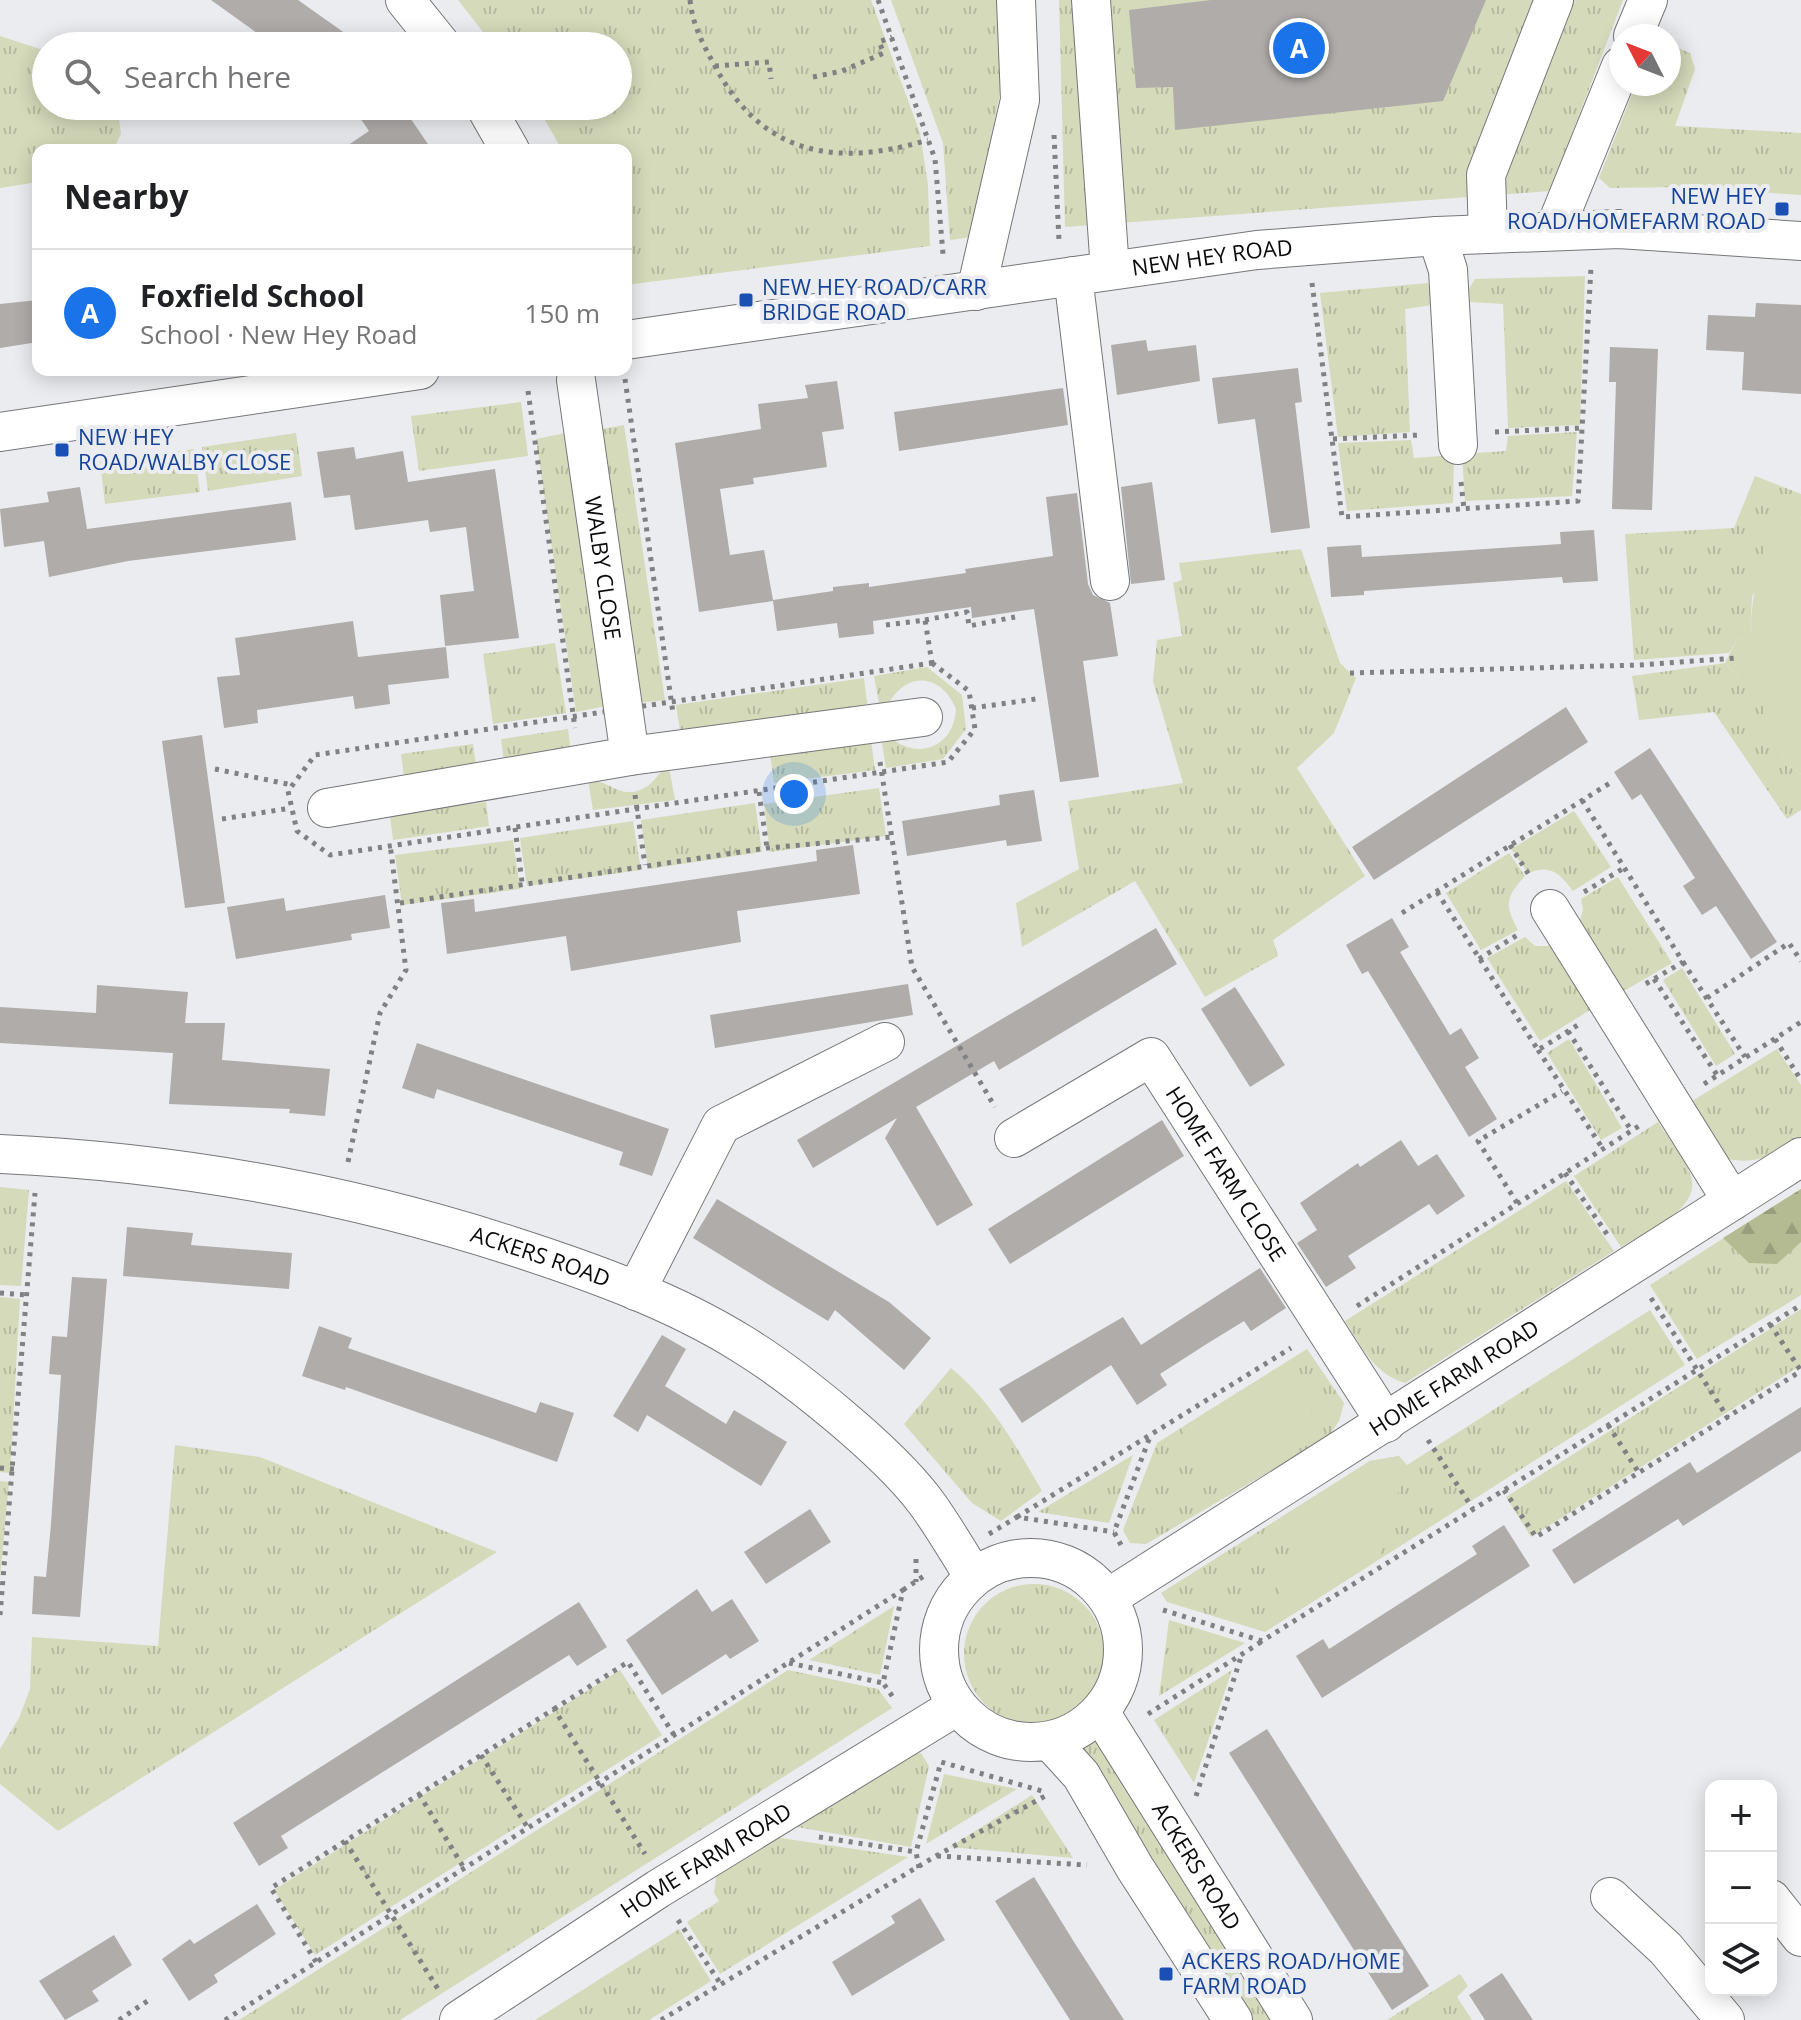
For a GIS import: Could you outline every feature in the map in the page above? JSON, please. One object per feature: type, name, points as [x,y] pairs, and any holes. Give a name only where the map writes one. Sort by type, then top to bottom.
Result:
[{"type":"street","points":[[405,0],[431,32]]},
{"type":"street","points":[[961,293],[1020,100],[1016,0]]},
{"type":"street","points":[[1091,0],[1081,275],[1110,581]]},
{"type":"street","points":[[1488,234],[1486,175],[1554,0]]},
{"type":"street","points":[[1638,24],[1648,0]]},
{"type":"street","points":[[1554,231],[1609,96]]},
{"type":"street","points":[[493,120],[507,144]]},
{"type":"street","name":"NEW HEY ROAD","points":[[632,361],[961,293],[1257,250],[1437,236],[1619,229],[1801,241]]},
{"type":"street","points":[[1437,236],[1448,270],[1458,445]]},
{"type":"street","points":[[0,432],[379,376]]},
{"type":"street","name":"WALBY CLOSE","points":[[584,376],[630,756]]},
{"type":"street","points":[[309,808],[384,799],[630,756],[923,717]]},
{"type":"street","points":[[1550,909],[1732,1201]]},
{"type":"street","points":[[636,1291],[721,1125],[885,1042]]},
{"type":"street","name":"HOME FARM CLOSE","points":[[1014,1138],[1151,1057],[1324,1327],[1397,1416]]},
{"type":"street","name":"ACKERS ROAD","points":[[0,1154],[107,1161],[341,1199],[439,1222],[576,1266],[636,1291],[742,1344],[839,1418],[924,1500],[966,1565]]},
{"type":"street","name":"HOME FARM ROAD","points":[[1108,1598],[1801,1157]]},
{"type":"street","points":[[1030,1558],[1060,1562],[1087,1576],[1108,1598],[1121,1625],[1124,1656],[1107,1724],[1077,1730],[1050,1741],[1024,1743],[998,1737],[976,1724],[957,1706],[944,1681],[941,1638],[966,1565],[1030,1558]]},
{"type":"street","name":"HOME FARM ROAD","points":[[450,2007],[661,1888],[957,1706]]},
{"type":"street","name":"ACKERS ROAD","points":[[1107,1724],[1293,2020]]},
{"type":"street","points":[[1050,1741],[1081,1775],[1135,1868],[1233,2020]]},
{"type":"street","points":[[1610,1897],[1666,1949],[1725,2020]]},
{"type":"street","points":[[1777,1907],[1801,1937]]},
{"type":"path","points":[[690,0],[693,26],[726,87],[751,113],[791,145],[840,156],[891,151],[928,140]]},
{"type":"path","points":[[878,0],[935,159],[961,293]]},
{"type":"path","points":[[813,77],[842,71],[884,53],[879,42],[892,37]]},
{"type":"path","points":[[715,66],[769,62],[771,79]]},
{"type":"path","points":[[1054,124],[1081,275]]},
{"type":"path","points":[[581,764],[583,376]]},
{"type":"path","points":[[584,376],[678,750]]},
{"type":"path","points":[[886,625],[967,612],[969,626],[1015,617]]},
{"type":"path","points":[[925,620],[932,663]]},
{"type":"path","points":[[1350,673],[1639,665],[1736,658]]},
{"type":"path","points":[[972,708],[1036,699]]},
{"type":"path","points":[[875,725],[912,967],[1014,1138]]},
{"type":"path","points":[[630,756],[645,865]]},
{"type":"path","points":[[215,769],[292,785]]},
{"type":"path","points":[[1402,913],[1610,783]]},
{"type":"path","points":[[759,792],[767,848]]},
{"type":"path","points":[[341,1199],[380,1013],[406,970],[400,903],[384,799]]},
{"type":"path","points":[[222,819],[309,808]]},
{"type":"path","points":[[515,828],[522,883]]},
{"type":"path","points":[[400,903],[767,848],[892,837]]},
{"type":"path","points":[[1707,998],[1789,943],[1801,961]]},
{"type":"path","points":[[1683,962],[1745,1057]]},
{"type":"path","points":[[1654,979],[1717,1075]]},
{"type":"path","points":[[225,2020],[916,1582],[966,1565],[1017,1517],[1324,1327],[1801,1022]]},
{"type":"path","points":[[1568,1031],[1631,1130]]},
{"type":"path","points":[[1775,1039],[1801,1080]]},
{"type":"path","points":[[1538,1050],[1603,1149]]},
{"type":"path","points":[[1517,1203],[1478,1141],[1562,1091]]},
{"type":"path","points":[[0,1615],[15,1469],[37,1156]]},
{"type":"path","points":[[1565,1173],[1728,1418]]},
{"type":"path","points":[[0,1293],[27,1295]]},
{"type":"path","points":[[1107,1724],[1242,1654],[1801,1305]]},
{"type":"path","points":[[1504,1490],[1536,1537],[1728,1418],[1801,1371],[1770,1324]]},
{"type":"path","points":[[1397,1416],[1473,1509]]},
{"type":"path","points":[[1608,1425],[1639,1473]]},
{"type":"path","points":[[1114,1532],[1151,1434]]},
{"type":"path","points":[[0,1468],[15,1469]]},
{"type":"path","points":[[1017,1517],[1114,1532]]},
{"type":"path","points":[[1114,1532],[1161,1609],[1262,1641]]},
{"type":"path","points":[[912,1547],[917,1561],[916,1582]]},
{"type":"path","points":[[883,1683],[903,1590]]},
{"type":"path","points":[[1180,1842],[1242,1654]]},
{"type":"path","points":[[316,1962],[271,1888],[419,1794],[628,1662],[674,1735]]},
{"type":"path","points":[[661,2020],[936,1856],[1050,1793],[941,1762],[883,1683],[788,1663]]},
{"type":"path","points":[[554,1709],[720,1983]]},
{"type":"path","points":[[481,1755],[528,1828]]},
{"type":"path","points":[[919,1868],[916,1852],[941,1762]]},
{"type":"path","points":[[419,1794],[464,1868]]},
{"type":"path","points":[[762,1828],[916,1852]]},
{"type":"path","points":[[345,1841],[450,2007]]},
{"type":"path","points":[[936,1856],[1135,1868]]},
{"type":"path","points":[[119,2020],[152,1998]]},
{"type":"green space","points":[[458,0],[871,0],[920,133],[928,185],[930,246],[632,284],[632,144],[559,144],[545,120],[632,120],[632,32],[483,32]]},
{"type":"green space","points":[[891,0],[1000,0],[1001,88],[971,237],[950,240],[943,143]]},
{"type":"green space","points":[[1059,0],[1623,0],[1614,24],[1609,24],[1609,37],[1550,191],[1065,227]]},
{"type":"green space","points":[[0,36],[32,46],[32,120],[119,120],[121,134],[116,144],[32,144],[32,183],[0,188]]},
{"type":"green space","points":[[1681,49],[1690,53],[1695,69],[1675,126],[1801,133],[1801,195],[1682,187],[1610,188],[1599,178],[1631,96],[1681,96]]},
{"type":"green space","points":[[1585,276],[1580,425],[1508,428],[1503,304],[1470,302],[1469,289],[1475,279]]},
{"type":"green space","points":[[1428,283],[1433,305],[1405,309],[1410,432],[1338,437],[1320,293]]},
{"type":"green space","points":[[521,402],[528,456],[419,471],[411,416]]},
{"type":"green space","points":[[624,425],[665,700],[636,703],[598,430]]},
{"type":"green space","points":[[1577,432],[1572,496],[1465,501],[1462,454],[1506,451],[1508,436]]},
{"type":"green space","points":[[296,433],[302,476],[208,491],[202,447]]},
{"type":"green space","points":[[566,433],[606,706],[576,712],[536,439]]},
{"type":"green space","points":[[1411,440],[1414,458],[1454,455],[1453,503],[1347,511],[1338,443]]},
{"type":"green space","points":[[194,449],[200,492],[105,504],[100,461]]},
{"type":"green space","points":[[1755,476],[1801,494],[1801,517],[1779,528],[1752,597],[1750,635],[1736,641],[1729,653],[1634,660],[1625,534],[1734,528]]},
{"type":"green space","points":[[1801,517],[1801,774],[1785,764],[1752,678],[1740,678],[1725,663],[1736,641],[1750,635],[1760,563],[1771,537],[1781,526]]},
{"type":"green space","points":[[1301,549],[1340,663],[1356,678],[1334,733],[1297,768],[1365,876],[1273,940],[1278,956],[1205,997],[1135,881],[1022,947],[1016,903],[1079,869],[1068,801],[1183,783],[1153,681],[1157,640],[1182,636],[1173,583],[1182,580],[1179,563]]},
{"type":"green space","points":[[555,643],[566,713],[493,724],[483,654]]},
{"type":"green space","points":[[1725,663],[1740,678],[1752,677],[1785,764],[1801,774],[1801,810],[1787,819],[1714,712],[1639,720],[1632,676]]},
{"type":"green space","points":[[927,667],[962,695],[966,729],[943,759],[886,768],[881,737],[889,736],[911,748],[932,746],[949,733],[956,709],[941,687],[921,680],[901,688],[886,709],[880,709],[874,676]]},
{"type":"green space","points":[[864,678],[868,710],[681,737],[676,705]]},
{"type":"green space","points":[[568,729],[571,752],[504,762],[501,739]]},
{"type":"green space","points":[[871,740],[875,770],[774,783],[770,753]]},
{"type":"green space","points":[[473,744],[476,765],[404,777],[401,754]]},
{"type":"green space","points":[[669,767],[675,800],[593,810],[588,780],[621,791],[636,791],[648,786]]},
{"type":"green space","points":[[879,788],[886,836],[770,852],[764,804]]},
{"type":"green space","points":[[486,802],[489,826],[393,840],[390,815]]},
{"type":"green space","points":[[755,803],[762,852],[648,869],[641,820]]},
{"type":"green space","points":[[1574,811],[1611,867],[1573,891],[1563,879],[1549,870],[1528,873],[1511,849]]},
{"type":"green space","points":[[633,821],[641,870],[527,886],[520,838]]},
{"type":"green space","points":[[513,840],[520,889],[402,905],[395,855]]},
{"type":"green space","points":[[1509,853],[1525,876],[1509,901],[1518,930],[1481,950],[1446,893]]},
{"type":"green space","points":[[1618,877],[1672,963],[1612,998],[1574,939],[1583,910],[1581,899]]},
{"type":"green space","points":[[1525,937],[1535,946],[1552,946],[1595,1007],[1540,1041],[1487,958]]},
{"type":"green space","points":[[1682,968],[1735,1054],[1716,1066],[1663,980]]},
{"type":"green space","points":[[1569,1039],[1622,1128],[1601,1140],[1547,1053]]},
{"type":"green space","points":[[1777,1049],[1801,1085],[1801,1138],[1758,1159],[1728,1159],[1689,1103]]},
{"type":"green space","points":[[1658,1122],[1688,1169],[1692,1188],[1679,1210],[1621,1247],[1574,1176]]},
{"type":"green space","points":[[1566,1181],[1614,1251],[1405,1383],[1377,1366],[1345,1321]]},
{"type":"green space","points":[[0,1187],[29,1190],[21,1286],[0,1285]]},
{"type":"green space","points":[[1801,1189],[1801,1295],[1697,1359],[1650,1285]]},
{"type":"green space","points":[[1801,1189],[1801,1242],[1777,1264],[1749,1263],[1723,1238]]},
{"type":"green space","points":[[0,1297],[20,1299],[10,1473],[0,1472]]},
{"type":"green space","points":[[1801,1309],[1801,1365],[1531,1537],[1506,1497]]},
{"type":"green space","points":[[1650,1310],[1685,1365],[1265,1632],[1167,1602],[1161,1593],[1370,1461],[1399,1456],[1407,1465]]},
{"type":"green space","points":[[1307,1349],[1344,1403],[1339,1421],[1328,1437],[1146,1544],[1130,1543],[1123,1530],[1157,1443]]},
{"type":"green space","points":[[951,1368],[991,1410],[1042,1491],[1001,1521],[972,1503],[904,1424]]},
{"type":"green space","points":[[1274,1370],[1306,1381],[1314,1407],[1300,1438],[1266,1473],[1222,1474],[1212,1471],[1197,1457],[1181,1428]]},
{"type":"green space","points":[[175,1445],[260,1457],[497,1552],[58,1831],[0,1784],[0,1749],[19,1718],[30,1689],[32,1637],[158,1646]]},
{"type":"green space","points":[[1133,1455],[1109,1523],[1038,1512]]},
{"type":"green space","points":[[1399,1456],[1406,1466],[1378,1560],[1295,1613],[1280,1596],[1279,1572],[1302,1558],[1301,1542],[1280,1518],[1370,1461]]},
{"type":"green space","points":[[0,1481],[9,1482],[0,1578]]},
{"type":"green space","points":[[1034,1584],[1061,1589],[1084,1604],[1099,1627],[1104,1654],[1099,1681],[1084,1704],[1061,1719],[1034,1724],[1007,1719],[984,1704],[969,1681],[964,1654],[969,1627],[984,1604],[1007,1589]]},
{"type":"green space","points":[[894,1606],[880,1675],[809,1660]]},
{"type":"green space","points":[[1169,1620],[1245,1643],[1159,1696]]},
{"type":"green space","points":[[620,1670],[662,1735],[315,1955],[274,1890]]},
{"type":"green space","points":[[788,1670],[878,1689],[892,1708],[400,2020],[239,2020]]},
{"type":"green space","points":[[1232,1670],[1194,1783],[1154,1720]]},
{"type":"green space","points":[[1095,1740],[1271,2020],[1249,2020],[1083,1751],[1088,1741]]},
{"type":"green space","points":[[921,1753],[929,1766],[911,1847],[791,1826],[906,1755]]},
{"type":"green space","points":[[944,1774],[1017,1789],[926,1844]]},
{"type":"green space","points":[[1032,1795],[1073,1858],[950,1847]]},
{"type":"green space","points":[[774,1837],[908,1857],[720,1974],[687,1922],[719,1901],[714,1893],[717,1872]]},
{"type":"green space","points":[[679,1929],[711,1981],[649,2020],[535,2020]]},
{"type":"green space","points":[[1460,1974],[1468,1986],[1457,1997],[1472,2020],[1387,2020]]},
{"type":"building","points":[[211,0],[298,0],[343,32],[256,32]]},
{"type":"building","points":[[1211,0],[1486,0],[1443,101],[1175,130],[1173,87],[1136,88],[1129,10]]},
{"type":"building","points":[[362,120],[412,120],[428,144],[350,144],[369,131]]},
{"type":"building","points":[[32,301],[32,343],[0,348],[0,304]]},
{"type":"building","points":[[1756,303],[1801,305],[1801,394],[1742,390],[1744,352],[1706,350],[1708,315],[1755,317]]},
{"type":"building","points":[[1146,340],[1148,351],[1196,345],[1200,381],[1117,395],[1111,345]]},
{"type":"building","points":[[1610,347],[1658,349],[1652,510],[1612,509],[1616,382],[1609,382]]},
{"type":"building","points":[[1298,368],[1302,402],[1295,403],[1310,528],[1271,533],[1255,419],[1218,424],[1212,378]]},
{"type":"building","points":[[837,381],[844,429],[822,432],[827,467],[753,478],[754,484],[720,489],[730,555],[764,550],[773,600],[833,591],[833,587],[869,583],[869,587],[966,573],[965,569],[1053,556],[1046,497],[1077,493],[1088,584],[1093,595],[1110,603],[1118,656],[1083,661],[1099,777],[1060,782],[1034,609],[972,618],[971,607],[873,621],[874,634],[839,638],[837,623],[777,631],[773,601],[699,612],[675,443],[761,429],[758,404],[808,398],[805,385]]},
{"type":"building","points":[[1063,388],[1068,425],[899,451],[894,412]]},
{"type":"building","points":[[354,447],[356,459],[403,451],[408,482],[495,469],[519,638],[445,646],[440,595],[474,591],[466,527],[430,532],[428,520],[355,530],[350,495],[324,498],[317,452]]},
{"type":"building","points":[[1152,482],[1165,580],[1131,584],[1121,487]]},
{"type":"building","points":[[80,487],[87,529],[291,502],[296,540],[128,561],[49,577],[44,541],[4,547],[0,509],[49,502],[47,492]]},
{"type":"building","points":[[1594,530],[1598,581],[1563,583],[1562,577],[1364,591],[1364,595],[1331,597],[1327,547],[1361,545],[1362,557],[1411,554],[1561,544],[1560,532]]},
{"type":"building","points":[[353,621],[358,657],[446,647],[449,678],[388,685],[390,704],[355,709],[353,696],[257,710],[258,723],[224,728],[217,677],[240,675],[235,638]]},
{"type":"building","points":[[1566,707],[1588,742],[1374,880],[1352,847]]},
{"type":"building","points":[[202,735],[225,903],[185,908],[162,741]]},
{"type":"building","points":[[1650,748],[1777,942],[1751,959],[1716,906],[1702,915],[1683,886],[1695,878],[1641,794],[1632,800],[1614,772]]},
{"type":"building","points":[[1034,790],[1042,841],[1007,846],[1006,840],[907,856],[902,821],[1000,805],[999,795]]},
{"type":"building","points":[[853,845],[860,894],[737,911],[741,942],[571,971],[566,936],[447,954],[441,903],[474,899],[475,912],[817,861],[816,850]]},
{"type":"building","points":[[385,895],[390,928],[351,934],[352,940],[236,959],[227,907],[284,898],[286,911]]},
{"type":"building","points":[[1392,918],[1409,947],[1400,952],[1450,1035],[1461,1028],[1479,1058],[1465,1067],[1497,1119],[1469,1137],[1368,971],[1362,974],[1346,945]]},
{"type":"building","points":[[1156,928],[1177,964],[999,1070],[994,1061],[916,1107],[973,1205],[937,1226],[885,1138],[897,1118],[813,1168],[797,1140]]},
{"type":"building","points":[[908,984],[913,1015],[715,1048],[710,1015]]},
{"type":"building","points":[[97,985],[188,992],[185,1023],[225,1023],[222,1060],[330,1069],[325,1116],[289,1113],[290,1109],[169,1104],[173,1053],[0,1043],[0,1007],[96,1013]]},
{"type":"building","points":[[1235,987],[1285,1065],[1250,1087],[1201,1009]]},
{"type":"building","points":[[417,1043],[669,1129],[652,1176],[619,1165],[623,1152],[437,1089],[434,1099],[402,1088]]},
{"type":"building","points":[[1162,1120],[1184,1156],[1010,1264],[988,1229]]},
{"type":"building","points":[[1401,1140],[1418,1166],[1437,1154],[1465,1196],[1437,1215],[1429,1204],[1348,1256],[1356,1268],[1326,1287],[1297,1243],[1317,1230],[1300,1203],[1358,1163],[1360,1167]]},
{"type":"building","points":[[717,1199],[889,1302],[931,1338],[904,1370],[835,1310],[828,1321],[693,1238]]},
{"type":"building","points":[[127,1227],[193,1233],[191,1245],[292,1253],[289,1289],[123,1276]]},
{"type":"building","points":[[1260,1268],[1286,1308],[1251,1331],[1244,1321],[1160,1374],[1167,1385],[1137,1405],[1111,1365],[1022,1423],[999,1389],[1123,1317],[1141,1345]]},
{"type":"building","points":[[72,1277],[107,1279],[80,1617],[32,1614],[34,1576],[46,1577],[51,1524],[61,1375],[49,1374],[52,1336],[67,1337]]},
{"type":"building","points":[[319,1326],[352,1338],[348,1348],[536,1413],[540,1402],[574,1413],[557,1462],[346,1387],[345,1390],[302,1376]]},
{"type":"building","points":[[662,1335],[686,1349],[665,1386],[726,1424],[734,1410],[787,1442],[761,1486],[647,1415],[638,1432],[613,1416]]},
{"type":"building","points":[[1801,1407],[1801,1451],[1683,1526],[1678,1519],[1574,1584],[1552,1550],[1690,1462],[1697,1473]]},
{"type":"building","points":[[810,1509],[831,1542],[766,1584],[744,1552]]},
{"type":"building","points":[[1504,1525],[1530,1566],[1322,1698],[1296,1656],[1323,1639],[1329,1649],[1477,1554],[1472,1546]]},
{"type":"building","points":[[697,1589],[712,1612],[732,1599],[759,1641],[730,1659],[726,1654],[662,1695],[626,1640]]},
{"type":"building","points":[[579,1602],[607,1647],[577,1666],[569,1655],[281,1836],[288,1848],[259,1866],[233,1823]]},
{"type":"building","points":[[1267,1729],[1429,1986],[1392,2010],[1229,1753]]},
{"type":"building","points":[[1034,1877],[1124,2020],[1070,2020],[1027,1952],[995,1901]]},
{"type":"building","points":[[920,1898],[945,1940],[852,1996],[832,1962],[895,1923],[891,1916]]},
{"type":"building","points":[[257,1904],[276,1934],[214,1975],[218,1982],[189,2001],[162,1959],[190,1939],[194,1944]]},
{"type":"building","points":[[114,1935],[132,1965],[92,1991],[99,2001],[65,2020],[39,1981]]},
{"type":"building","points":[[1502,1973],[1533,2020],[1485,2020],[1469,1995]]},
{"type":"place","name":"Foxfield School","points":[[1299,48]]},
{"type":"place","name":"NEW HEY ROAD/HOMEFARM ROAD","points":[[1782,209]]},
{"type":"place","name":"NEW HEY ROAD/CARR BRIDGE ROAD","points":[[746,300]]},
{"type":"place","name":"NEW HEY ROAD/WALBY CLOSE","points":[[62,450]]},
{"type":"place","name":"ACKERS ROAD/HOME FARM ROAD","points":[[1166,1974]]}]
